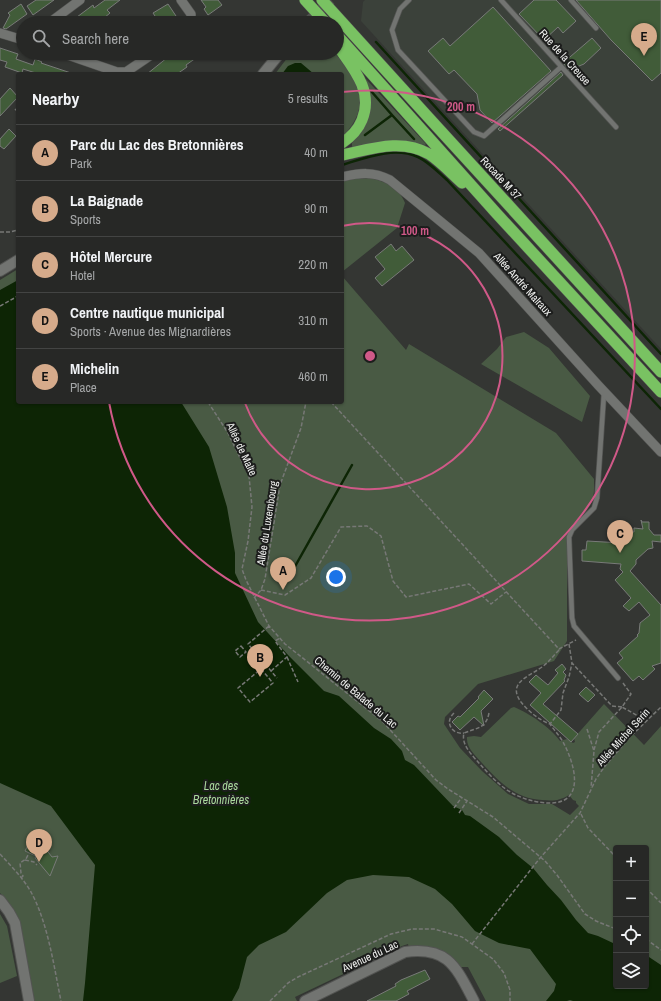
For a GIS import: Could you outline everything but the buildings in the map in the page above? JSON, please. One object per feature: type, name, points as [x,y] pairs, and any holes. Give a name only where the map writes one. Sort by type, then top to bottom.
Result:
[{"type":"highway","points":[[305,0],[320,16]]},
{"type":"highway","name":"Rocade M 37","points":[[322,0],[337,16]]},
{"type":"highway","name":"Rocade M 37","points":[[344,24],[661,372]]},
{"type":"highway","points":[[344,43],[497,214],[661,392]]},
{"type":"highway","points":[[344,55],[355,70],[362,84],[366,97],[365,108],[360,125],[355,132],[344,141]]},
{"type":"highway","points":[[344,155],[372,148],[395,145],[411,146],[421,150],[438,161],[497,214]]},
{"type":"street","points":[[58,16],[80,0]]},
{"type":"street","points":[[181,0],[191,16]]},
{"type":"street","points":[[0,33],[16,38]]},
{"type":"street","points":[[82,60],[117,72]]},
{"type":"street","points":[[128,72],[145,60]]},
{"type":"street","points":[[265,72],[274,60]]},
{"type":"street","name":"Allée André Malraux","points":[[344,176],[358,173],[374,174],[382,176],[398,185],[479,253],[661,452]]},
{"type":"street","points":[[0,271],[16,261]]},
{"type":"street","points":[[0,900],[15,923],[29,1001]]},
{"type":"street","name":"Avenue du Lac","points":[[304,1001],[405,952],[419,950],[439,954],[448,960],[462,977],[474,1001]]},
{"type":"lane","points":[[410,0],[400,9],[392,30],[398,50],[474,132],[484,136],[561,67]]},
{"type":"lane","name":"Rue de la Creuse","points":[[501,0],[616,127]]},
{"type":"lane","points":[[571,0],[596,28]]},
{"type":"lane","points":[[604,391],[597,498],[594,508],[572,530],[569,537],[572,618],[574,626],[618,678]]},
{"type":"path","points":[[0,232],[16,230]]},
{"type":"path","points":[[0,306],[16,297]]},
{"type":"path","name":"Allée de Malte","points":[[209,404],[228,433],[249,476],[252,507],[248,541],[242,569],[254,598]]},
{"type":"path","name":"Allée du Luxembourg","points":[[254,598],[261,590],[265,579],[280,485],[301,428],[306,404]]},
{"type":"path","points":[[333,404],[560,649]]},
{"type":"path","points":[[261,590],[285,595],[311,578],[342,527],[367,526],[381,536],[393,581],[406,597],[469,584],[491,604],[506,592]]},
{"type":"path","name":"Chemin de Balade du Lac","points":[[254,598],[269,626],[280,638],[382,722],[436,780],[493,817],[540,858],[557,875],[585,914],[596,921],[613,928]]},
{"type":"path","points":[[267,667],[262,671],[261,669],[238,688],[250,702],[272,683],[271,681],[276,677],[248,644],[269,626]]},
{"type":"path","points":[[464,733],[464,741],[473,757],[504,788],[519,797],[545,803],[562,802],[569,797],[575,784],[573,771],[564,744],[550,724],[544,722],[526,709],[516,695],[515,690],[518,684],[525,677],[551,660],[560,649],[582,635]]},
{"type":"path","points":[[280,638],[275,641],[287,657],[298,682]]},
{"type":"path","points":[[550,724],[561,710],[563,693],[569,677],[572,663],[569,644]]},
{"type":"path","points":[[241,646],[246,652],[240,657],[235,651],[241,646]]},
{"type":"path","points":[[271,671],[287,657]]},
{"type":"path","points":[[572,663],[612,706],[622,707],[647,720]]},
{"type":"path","points":[[262,671],[271,681]]},
{"type":"path","points":[[591,789],[594,751],[599,732],[622,707],[631,694],[618,678]]},
{"type":"path","name":"Allée Michel Serin","points":[[472,944],[540,858],[580,813],[591,789],[605,766],[647,720],[661,708]]},
{"type":"path","points":[[454,713],[448,722],[456,732],[461,734],[484,725],[488,720],[489,713]]},
{"type":"path","points":[[587,729],[594,751]]},
{"type":"path","points":[[454,808],[462,797]]},
{"type":"path","points":[[458,812],[467,800]]},
{"type":"path","points":[[580,813],[588,828],[613,854]]},
{"type":"path","points":[[21,878],[23,876],[21,873],[20,863],[25,860],[29,853]]},
{"type":"path","points":[[0,854],[21,878],[34,898],[52,956],[61,1001]]},
{"type":"path","points":[[25,860],[34,862],[37,865]]},
{"type":"path","points":[[649,891],[661,903]]},
{"type":"path","points":[[649,941],[661,950]]},
{"type":"shaded area","points":[[365,0],[661,0],[661,349],[361,21],[363,2]]},
{"type":"shaded area","points":[[286,60],[341,60],[350,73],[359,93],[360,103],[358,113],[353,124],[344,135],[344,72],[277,72]]},
{"type":"shaded area","points":[[366,79],[426,144],[425,145],[415,143],[352,148],[352,143],[359,134]]},
{"type":"shaded area","points":[[369,178],[386,183],[399,193],[405,203],[397,228],[344,270],[344,181]]},
{"type":"shaded area","points":[[16,270],[16,404],[344,404],[344,278],[406,350],[409,344],[556,433],[594,479],[594,493],[591,504],[573,525],[567,538],[567,641],[554,661],[478,684],[445,717],[444,724],[460,748],[482,771],[508,794],[529,804],[552,804],[570,815],[579,806],[569,795],[556,800],[533,799],[516,793],[502,783],[474,755],[468,745],[467,737],[481,737],[511,708],[514,707],[539,721],[560,741],[567,739],[573,743],[575,742],[574,738],[604,704],[644,745],[661,726],[661,1001],[486,1001],[468,967],[461,967],[450,957],[437,950],[424,947],[409,948],[408,944],[295,997],[297,1001],[30,1001],[9,903],[0,893],[0,280]]},
{"type":"shaded area","points":[[524,332],[549,348],[590,396],[582,422],[481,364],[497,349],[506,337]]},
{"type":"shaded area","points":[[0,914],[7,926],[17,976],[0,983]]},
{"type":"water","points":[[295,63],[301,63],[312,72],[284,72],[288,66]]},
{"type":"water","name":"Lac des Bretonnières","points":[[16,281],[16,404],[182,404],[209,447],[227,507],[235,553],[235,573],[258,622],[324,691],[339,696],[374,728],[391,739],[402,751],[405,760],[414,765],[453,806],[462,810],[465,815],[470,816],[499,837],[533,868],[588,933],[613,943],[613,989],[649,989],[649,957],[661,965],[661,1001],[546,1001],[554,991],[556,984],[530,949],[499,943],[475,931],[452,904],[435,889],[409,877],[373,875],[347,880],[327,893],[286,932],[259,945],[247,957],[239,988],[232,1001],[83,1001],[95,865],[51,806],[0,783],[0,290]]},
{"type":"waterway","points":[[376,42],[661,354]]},
{"type":"waterway","points":[[371,91],[392,115]]},
{"type":"waterway","points":[[365,135],[392,115],[414,139]]},
{"type":"waterway","points":[[344,164],[370,156],[389,153],[409,154],[430,164],[447,180],[661,409]]},
{"type":"waterway","points":[[284,586],[352,465]]},
{"type":"tunnel","points":[[314,16],[331,0]]},
{"type":"place","name":"Michelin","points":[[644,56]]},
{"type":"place","name":"Hôtel Mercure","points":[[620,553]]},
{"type":"place","name":"Parc du Lac des Bretonnières","points":[[283,590]]},
{"type":"place","name":"La Baignade","points":[[260,677]]},
{"type":"place","name":"Centre nautique municipal","points":[[39,862]]}]
